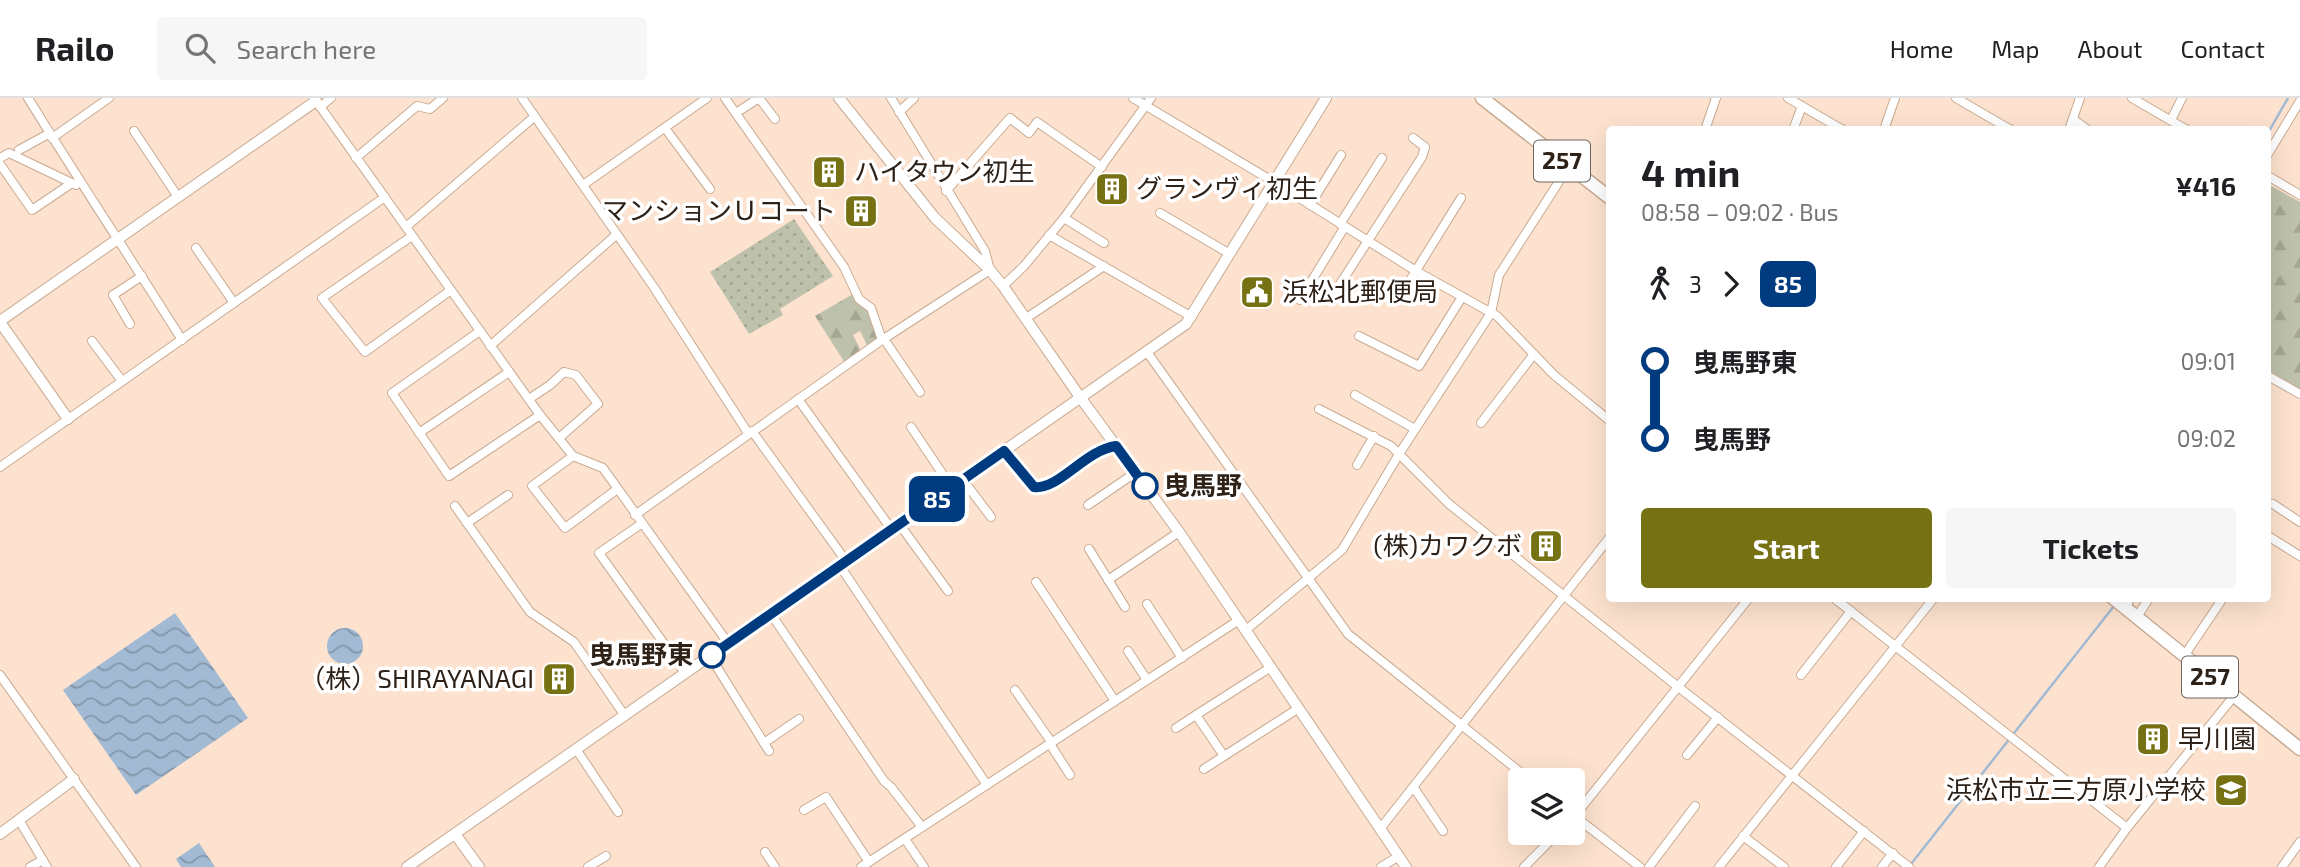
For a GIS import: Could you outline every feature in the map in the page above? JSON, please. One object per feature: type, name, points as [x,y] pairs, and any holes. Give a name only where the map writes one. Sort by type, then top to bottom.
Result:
[{"type":"highway","name":"257","points":[[1482,98],[1606,195]]},
{"type":"highway","name":"257","points":[[2123,602],[2137,617],[2300,749]]},
{"type":"street","points":[[28,98],[182,340]]},
{"type":"street","points":[[19,150],[51,135],[109,98]]},
{"type":"street","points":[[68,419],[0,322],[317,102],[331,98]]},
{"type":"street","points":[[356,158],[417,106],[430,109],[443,98]]},
{"type":"street","points":[[522,98],[750,432],[843,563],[988,785]]},
{"type":"street","points":[[583,185],[707,98]]},
{"type":"street","points":[[725,98],[844,267],[859,299],[871,308],[883,340],[920,392]]},
{"type":"street","points":[[736,113],[759,98],[775,118]]},
{"type":"street","points":[[839,98],[935,218],[990,270],[1003,286],[1179,532],[1406,867]]},
{"type":"street","points":[[891,98],[985,251],[990,270]]},
{"type":"street","points":[[899,112],[914,98]]},
{"type":"street","points":[[1133,98],[1149,102],[1368,242],[1497,316],[1554,375],[1606,418]]},
{"type":"street","points":[[407,867],[1186,324],[1326,98]]},
{"type":"street","points":[[1706,126],[1716,98]]},
{"type":"street","points":[[1788,98],[1836,126]]},
{"type":"street","points":[[1885,126],[1895,98]]},
{"type":"street","points":[[1956,98],[2004,126]]},
{"type":"street","points":[[2070,126],[2080,98]]},
{"type":"street","points":[[2132,98],[2181,126]]},
{"type":"street","points":[[2171,120],[2182,98]]},
{"type":"street","points":[[2271,149],[2300,101]]},
{"type":"street","points":[[317,102],[540,415],[573,456],[603,468],[616,490],[728,643]]},
{"type":"street","points":[[1003,286],[1024,266],[1064,218],[1149,102]]},
{"type":"street","points":[[1794,126],[1802,106]]},
{"type":"street","points":[[406,227],[534,117]]},
{"type":"street","points":[[946,191],[1010,118],[1029,132],[1037,122],[1102,167]]},
{"type":"street","points":[[2073,119],[2083,126]]},
{"type":"street","points":[[665,128],[710,189]]},
{"type":"street","points":[[134,131],[178,197]]},
{"type":"street","points":[[1334,295],[1425,152],[1425,147],[1413,138]]},
{"type":"street","points":[[0,158],[9,153],[85,190]]},
{"type":"street","points":[[1310,205],[1341,155]]},
{"type":"street","points":[[1300,300],[1382,159]]},
{"type":"street","points":[[0,164],[32,209],[72,183]]},
{"type":"street","points":[[1245,630],[1342,550],[1399,454],[1491,313],[1499,275],[1569,166]]},
{"type":"street","points":[[2271,178],[2300,195]]},
{"type":"street","points":[[0,467],[385,197]]},
{"type":"street","points":[[1399,298],[1461,198]]},
{"type":"street","points":[[1160,213],[1230,254]]},
{"type":"street","points":[[1064,218],[1104,243]]},
{"type":"street","points":[[490,346],[616,235]]},
{"type":"street","points":[[1049,235],[1192,317]]},
{"type":"street","points":[[412,236],[322,298],[365,352],[451,290]]},
{"type":"street","points":[[196,248],[234,303]]},
{"type":"street","points":[[1025,319],[1104,266]]},
{"type":"street","points":[[635,515],[883,340],[990,270]]},
{"type":"street","points":[[130,324],[113,295],[142,276]]},
{"type":"street","points":[[1359,336],[1419,366],[1462,297]]},
{"type":"street","points":[[480,331],[391,393],[449,476],[540,415]]},
{"type":"street","points":[[92,341],[122,381]]},
{"type":"street","points":[[1147,352],[1348,634],[1515,768]]},
{"type":"street","points":[[1481,423],[1534,354]]},
{"type":"street","points":[[419,433],[509,372]]},
{"type":"street","points":[[529,399],[564,372],[576,374],[598,404],[559,438]]},
{"type":"street","points":[[2271,378],[2300,394]]},
{"type":"street","points":[[1355,395],[1415,429]]},
{"type":"street","points":[[798,399],[896,528],[948,591]]},
{"type":"street","points":[[1319,409],[1391,446],[1449,504],[1906,864]]},
{"type":"street","points":[[911,427],[952,488]]},
{"type":"street","points":[[1357,465],[1374,436]]},
{"type":"street","points":[[1004,451],[1037,488],[1050,485],[1103,448],[1116,446]]},
{"type":"street","points":[[573,456],[532,486],[565,528],[616,490]]},
{"type":"street","points":[[1088,505],[1135,473]]},
{"type":"street","points":[[963,480],[991,517]]},
{"type":"street","points":[[467,523],[508,495]]},
{"type":"street","points":[[2273,504],[2300,522]]},
{"type":"street","points":[[455,506],[530,612],[574,642],[625,716]]},
{"type":"street","points":[[641,524],[599,553],[685,673]]},
{"type":"street","points":[[1108,580],[1179,532]]},
{"type":"street","points":[[2271,538],[2300,556]]},
{"type":"street","points":[[1380,829],[1606,542]]},
{"type":"street","points":[[1089,549],[1125,607]]},
{"type":"street","points":[[1036,582],[1115,702]]},
{"type":"street","points":[[1585,803],[1746,602]]},
{"type":"street","points":[[1839,602],[2127,828]]},
{"type":"street","points":[[1719,867],[1896,646],[1928,602]]},
{"type":"street","points":[[2137,617],[2146,602]]},
{"type":"street","points":[[2184,656],[2220,602]]},
{"type":"street","points":[[1147,604],[1182,658]]},
{"type":"street","points":[[1801,676],[1851,611]]},
{"type":"street","points":[[771,614],[877,771],[922,827]]},
{"type":"street","points":[[804,810],[826,797],[865,864],[1239,620]]},
{"type":"street","points":[[1128,651],[1147,680]]},
{"type":"street","points":[[710,656],[766,747],[799,719]]},
{"type":"street","points":[[1176,728],[1270,667]]},
{"type":"street","points":[[0,675],[136,867]]},
{"type":"street","points":[[1015,690],[1070,775]]},
{"type":"street","points":[[2099,867],[2127,828],[2234,696]]},
{"type":"street","points":[[1204,769],[1298,708]]},
{"type":"street","points":[[1196,715],[1224,756]]},
{"type":"street","points":[[1687,755],[1718,717]]},
{"type":"street","points":[[576,749],[618,812]]},
{"type":"street","points":[[0,834],[74,779]]},
{"type":"street","points":[[1414,788],[1443,831]]},
{"type":"street","points":[[1649,867],[1695,806]]},
{"type":"street","points":[[19,820],[45,863],[30,867]]},
{"type":"street","points":[[1585,825],[1640,867]]},
{"type":"street","points":[[1836,867],[1864,831]]},
{"type":"street","points":[[456,834],[479,867]]},
{"type":"street","points":[[1744,836],[1784,867]]},
{"type":"street","points":[[905,839],[924,867]]},
{"type":"street","points":[[2281,867],[2300,842]]},
{"type":"street","points":[[1524,867],[1546,845]]},
{"type":"street","points":[[765,852],[775,867]]},
{"type":"street","points":[[1882,867],[1893,853]]},
{"type":"street","points":[[588,867],[606,856]]},
{"type":"street","points":[[1381,867],[1399,856]]},
{"type":"green space","points":[[2271,186],[2300,202],[2300,389],[2271,372]]},
{"type":"green space","points":[[794,219],[833,276],[780,309],[783,315],[749,334],[710,272]]},
{"type":"green space","points":[[853,294],[868,310],[879,339],[868,347],[860,331],[853,335],[861,351],[845,363],[815,316]]},
{"type":"water","points":[[175,613],[248,718],[136,795],[63,690]]},
{"type":"water","points":[[345,628],[358,633],[363,646],[358,659],[345,664],[332,659],[327,646],[332,633]]},
{"type":"water","points":[[199,843],[215,867],[181,867],[176,859]]},
{"type":"waterway","points":[[2271,128],[2288,98]]},
{"type":"waterway","points":[[1911,864],[2114,606]]},
{"type":"bus line","name":"85","points":[[712,655],[1004,451],[1037,488],[1050,485],[1103,448],[1116,446],[1145,486]]},
{"type":"place","name":"ハイタウン初生","points":[[829,172]]},
{"type":"place","name":"グランヴィ初生","points":[[1112,189]]},
{"type":"place","name":"マンションＵコート","points":[[861,211]]},
{"type":"place","name":"浜松北郵便局","points":[[1257,292]]},
{"type":"place","name":"曳馬野","points":[[1145,486]]},
{"type":"place","name":"(株)カワクボ","points":[[1546,546]]},
{"type":"place","name":"曳馬野東","points":[[712,655]]},
{"type":"place","name":"（株）SHIRAYANAGI","points":[[559,679]]},
{"type":"place","name":"早川園","points":[[2153,739]]},
{"type":"place","name":"浜松市立三方原小学校","points":[[2231,790]]}]
